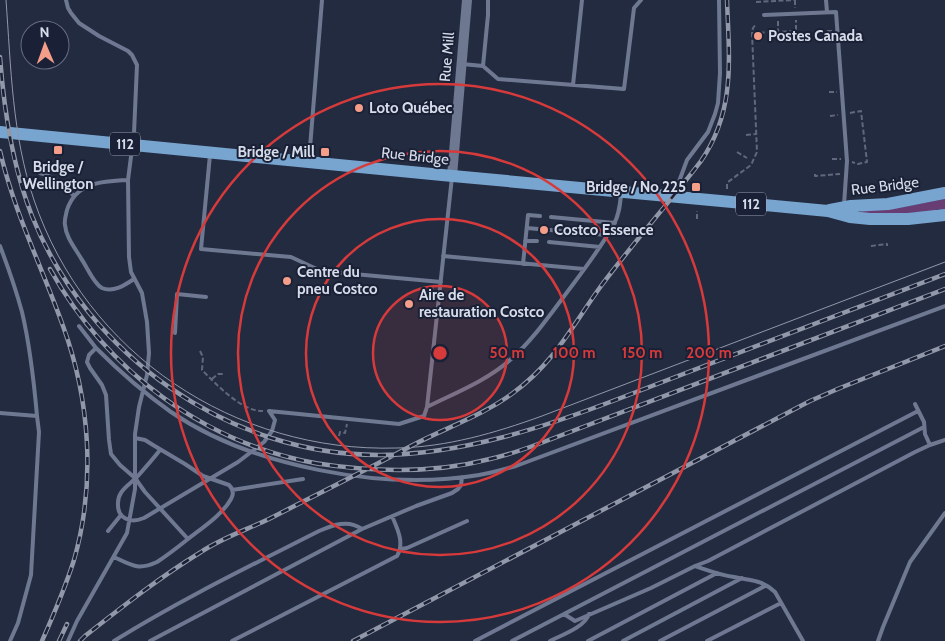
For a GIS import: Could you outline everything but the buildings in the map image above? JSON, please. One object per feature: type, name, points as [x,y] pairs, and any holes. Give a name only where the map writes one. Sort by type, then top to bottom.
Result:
[{"type":"main road","name":"Rue Bridge","points":[[0,132],[828,211],[843,211],[945,194]]},
{"type":"main road","name":"Rue Bridge","points":[[843,211],[863,218],[897,219],[945,215]]},
{"type":"street","name":"Rue Mill","points":[[452,176],[467,0]]},
{"type":"lane","points":[[66,0],[68,8],[79,22],[99,36],[128,51],[137,65],[128,180],[128,257],[131,272],[142,293],[147,322],[149,353],[147,375],[139,407],[135,438],[135,489],[127,533],[77,621],[68,641]]},
{"type":"lane","points":[[309,162],[322,0]]},
{"type":"lane","points":[[483,66],[488,0]]},
{"type":"lane","points":[[573,85],[582,0]]},
{"type":"lane","points":[[462,64],[483,66],[498,79],[624,89],[634,8],[641,0]]},
{"type":"lane","points":[[673,197],[687,160],[708,132],[718,103],[720,73],[719,0]]},
{"type":"lane","points":[[826,0],[827,12]]},
{"type":"lane","points":[[764,15],[836,12],[847,161],[843,211]]},
{"type":"lane","points":[[210,152],[201,249],[291,256],[321,271],[441,282]]},
{"type":"lane","points":[[40,174],[55,179],[74,196]]},
{"type":"lane","points":[[160,450],[119,495],[118,506],[121,515],[130,520],[135,521],[144,518],[238,462],[264,442],[272,430],[275,420],[269,411],[399,424],[424,416],[427,408],[452,176]]},
{"type":"lane","points":[[128,180],[105,182],[81,189],[74,196],[65,220],[69,238],[98,285],[106,289],[113,289],[134,279]]},
{"type":"lane","points":[[427,408],[478,381],[509,360],[532,338],[584,269],[615,223],[622,192]]},
{"type":"lane","points":[[523,264],[528,215],[540,216]]},
{"type":"lane","points":[[551,217],[615,223]]},
{"type":"lane","points":[[527,228],[538,229]]},
{"type":"lane","points":[[550,230],[607,235]]},
{"type":"lane","points":[[526,241],[537,242]]},
{"type":"lane","points":[[549,242],[600,246]]},
{"type":"lane","points":[[0,246],[18,296],[24,323],[33,380],[39,440],[31,575],[18,623],[10,641]]},
{"type":"lane","points":[[444,256],[584,269]]},
{"type":"lane","points":[[174,333],[177,294],[206,297]]},
{"type":"lane","points":[[80,326],[96,348],[130,380],[171,412],[195,426],[239,446],[290,463],[362,476],[415,480],[490,473],[532,460],[945,306]]},
{"type":"lane","points":[[96,348],[89,355],[87,362],[106,395],[111,454],[135,478],[145,492],[188,539]]},
{"type":"lane","points":[[915,404],[924,422],[925,434],[930,445]]},
{"type":"lane","points":[[475,641],[918,410]]},
{"type":"lane","points":[[0,413],[37,416]]},
{"type":"lane","points":[[512,641],[924,428]]},
{"type":"lane","points":[[114,557],[132,566],[142,567],[162,559],[206,525],[232,498],[232,490],[229,484],[203,476],[145,440],[135,438]]},
{"type":"lane","points":[[564,614],[574,621],[651,588],[708,561],[930,445],[945,440]]},
{"type":"lane","points":[[150,641],[362,529],[452,493],[461,485],[462,477]]},
{"type":"lane","points":[[232,490],[303,478]]},
{"type":"lane","points":[[878,641],[882,627],[910,562],[945,513]]},
{"type":"lane","points":[[108,531],[121,515]]},
{"type":"lane","points":[[232,641],[396,557],[401,549],[400,538],[392,516]]},
{"type":"lane","points":[[401,549],[467,521]]},
{"type":"lane","points":[[114,641],[194,596],[319,531],[348,523],[362,529]]},
{"type":"lane","points":[[695,566],[717,573],[754,580],[775,592],[803,641]]},
{"type":"lane","points":[[588,641],[717,573]]},
{"type":"lane","points":[[623,641],[742,578]]},
{"type":"lane","points":[[660,641],[766,586]]},
{"type":"lane","points":[[707,641],[781,603]]},
{"type":"lane","points":[[550,641],[580,626],[588,619],[589,614]]},
{"type":"path","points":[[756,2],[796,0]]},
{"type":"path","points":[[727,189],[728,183],[748,168],[757,152],[752,33],[756,24]]},
{"type":"path","points":[[752,33],[796,31]]},
{"type":"path","points":[[827,31],[833,31]]},
{"type":"path","points":[[830,116],[861,112],[867,162],[858,164],[840,159],[832,159]]},
{"type":"path","points":[[746,135],[756,134]]},
{"type":"path","points":[[737,152],[747,158]]},
{"type":"path","points":[[753,161],[757,165]]},
{"type":"path","points":[[814,174],[815,176],[842,174]]},
{"type":"path","points":[[697,211],[697,219]]},
{"type":"path","points":[[871,246],[887,244],[887,246]]},
{"type":"path","points":[[423,294],[429,291]]},
{"type":"path","points":[[200,351],[203,357],[202,370],[236,401],[259,411]]},
{"type":"path","points":[[212,379],[218,374],[223,374]]},
{"type":"path","points":[[339,436],[340,432],[345,433],[346,431]]},
{"type":"shaded area","points":[[945,199],[945,210],[937,209],[935,211],[909,213],[861,213],[861,211],[903,207]]},
{"type":"tram line","points":[[6,0],[11,76],[21,151],[34,200],[58,255],[90,304],[129,347],[174,384],[225,412],[279,433],[337,445],[397,448],[434,445],[471,438],[542,416],[945,262]]},
{"type":"railway","points":[[80,641],[142,593],[209,547],[269,519],[424,439],[489,408],[528,381],[552,356],[601,286],[701,161],[712,142],[720,122],[728,83],[727,0]]},
{"type":"railway","points":[[0,57],[10,138],[25,197],[32,216],[57,267],[89,313],[127,353],[171,388],[219,417],[271,438],[325,451],[381,455],[442,450],[531,429],[618,399],[945,274]]},
{"type":"railway","points":[[0,151],[13,196],[55,304],[72,354],[84,412],[87,442],[87,472],[81,531],[71,570],[42,641]]},
{"type":"railway","points":[[50,269],[73,306],[100,340],[130,370],[163,397],[199,420],[237,439],[277,454],[320,464]]},
{"type":"railway","points":[[314,463],[380,470],[402,470],[447,467],[503,456],[945,289]]},
{"type":"railway","points":[[353,641],[810,401],[945,346]]},
{"type":"railway","points":[[59,641],[67,624]]},
{"type":"place","name":"Postes Canada","points":[[758,36]]},
{"type":"place","name":"Loto Québec","points":[[359,108]]},
{"type":"place","name":"Bridge / Wellington","points":[[58,150]]},
{"type":"place","name":"Bridge / Mill","points":[[325,152]]},
{"type":"place","name":"Bridge / No 225","points":[[696,187]]},
{"type":"place","name":"Costco Essence","points":[[544,230]]},
{"type":"place","name":"Centre du pneu Costco","points":[[287,281]]},
{"type":"place","name":"Aire de restauration Costco","points":[[409,304]]}]
